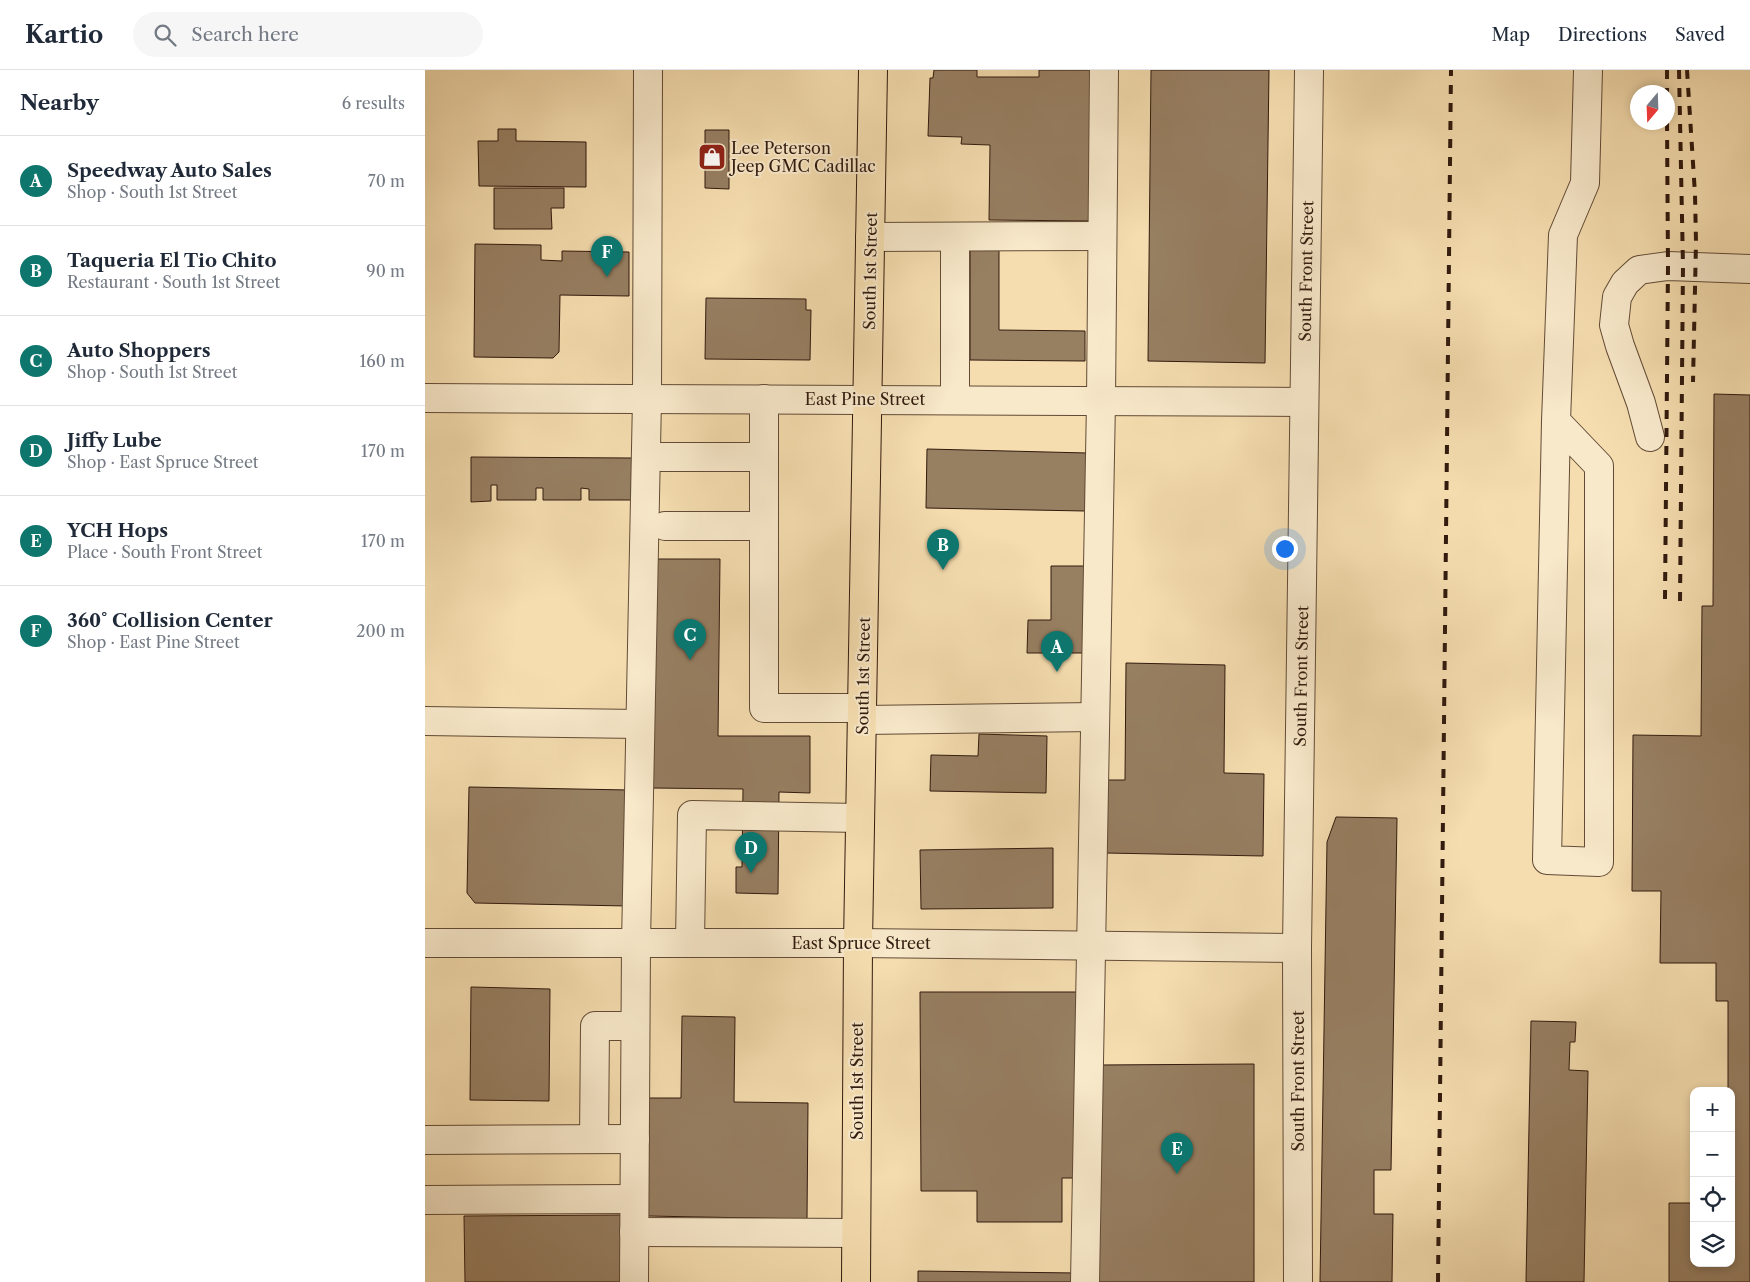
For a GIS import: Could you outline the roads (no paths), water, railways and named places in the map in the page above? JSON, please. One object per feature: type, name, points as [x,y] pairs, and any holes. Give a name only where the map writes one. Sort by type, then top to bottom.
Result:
[{"type":"main road","name":"South 1st Street","points":[[856,1282],[858,943],[873,70]]},
{"type":"street","points":[[634,1282],[636,943],[647,399],[648,70]]},
{"type":"street","points":[[1085,1282],[1101,401],[1104,70]]},
{"type":"street","name":"South Front Street","points":[[1298,1282],[1297,948],[1309,70]]},
{"type":"street","points":[[1556,421],[1599,466],[1599,862],[1547,860],[1556,421],[1563,235],[1585,183],[1588,70]]},
{"type":"street","points":[[870,238],[1103,236]]},
{"type":"street","points":[[955,237],[955,400]]},
{"type":"street","points":[[1650,436],[1641,403],[1614,325],[1617,297],[1625,283],[1639,270],[1668,266],[1750,270]]},
{"type":"street","name":"East Pine Street","points":[[425,398],[1304,402]]},
{"type":"street","points":[[764,399],[764,708],[862,714],[1095,717]]},
{"type":"street","points":[[661,457],[764,456]]},
{"type":"street","points":[[665,526],[764,526]]},
{"type":"street","points":[[425,721],[641,724]]},
{"type":"street","points":[[690,943],[692,815],[860,818]]},
{"type":"street","name":"East Spruce Street","points":[[425,943],[858,943],[1297,948]]},
{"type":"street","points":[[595,1139],[595,1026],[635,1026]]},
{"type":"street","points":[[425,1140],[635,1139]]},
{"type":"street","points":[[425,1200],[634,1199]]},
{"type":"street","points":[[634,1232],[856,1233]]},
{"type":"railway","points":[[1438,1282],[1451,70]]},
{"type":"railway","points":[[1667,70],[1667,85]]},
{"type":"railway","points":[[1679,70],[1683,266],[1680,603]]},
{"type":"railway","points":[[1687,70],[1695,194],[1696,242],[1693,382]]},
{"type":"railway","points":[[1665,599],[1668,266],[1667,130]]},
{"type":"place","name":"Lee Peterson Jeep GMC Cadillac","points":[[712,157]]},
{"type":"place","name":"360° Collision Center","points":[[607,277]]},
{"type":"place","name":"Taqueria El Tio Chito","points":[[943,570]]},
{"type":"place","name":"Auto Shoppers","points":[[690,660]]},
{"type":"place","name":"Speedway Auto Sales","points":[[1057,672]]},
{"type":"place","name":"Jiffy Lube","points":[[751,873]]},
{"type":"place","name":"YCH Hops","points":[[1177,1174]]}]
